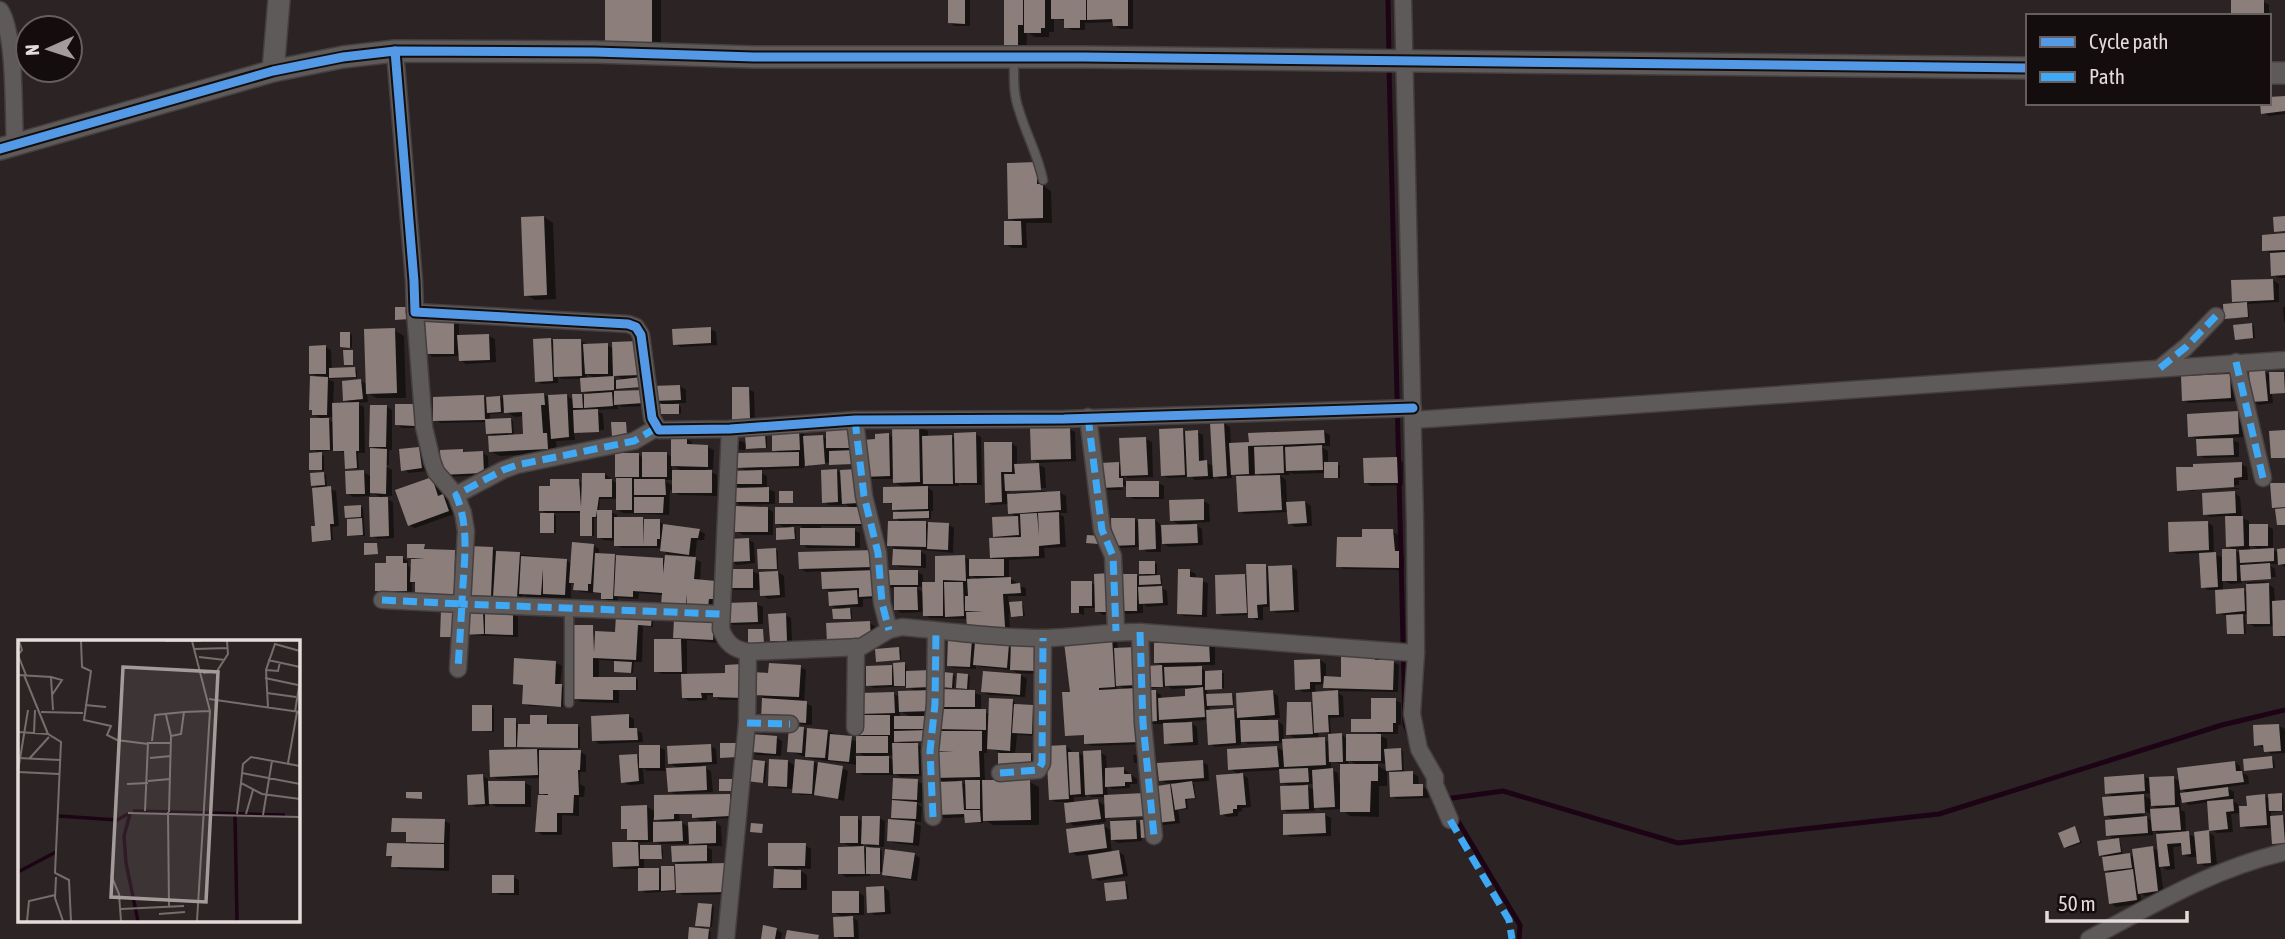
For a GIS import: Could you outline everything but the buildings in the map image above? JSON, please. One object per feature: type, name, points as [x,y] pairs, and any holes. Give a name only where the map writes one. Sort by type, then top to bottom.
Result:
[{"type":"street","points":[[273,71],[279,0]]},
{"type":"street","points":[[1403,0],[1407,653],[1414,733],[1419,749],[1435,777],[1434,785],[1450,820]]},
{"type":"street","points":[[0,10],[7,20],[8,146],[273,71],[342,57],[395,51],[595,52],[794,58],[1014,57],[2026,68]]},
{"type":"street","points":[[395,51],[424,427],[436,472],[456,495],[466,531],[458,669]]},
{"type":"street","points":[[415,312],[628,324],[636,327],[641,335],[652,418],[656,428]]},
{"type":"street","points":[[2161,368],[2216,316]]},
{"type":"street","points":[[456,495],[510,468],[634,441],[656,428],[730,429],[855,420],[1064,419],[1405,411],[2285,360]]},
{"type":"street","points":[[2236,362],[2263,478]]},
{"type":"street","points":[[1088,417],[1102,530],[1113,556],[1116,631]]},
{"type":"street","points":[[855,420],[864,496],[878,553],[882,603],[889,630]]},
{"type":"street","points":[[730,429],[720,614],[724,639],[738,650],[748,652],[867,646],[889,630],[902,628],[994,637],[1043,638],[1116,631],[1140,632],[1407,653]]},
{"type":"street","points":[[382,600],[720,614]]},
{"type":"street","points":[[933,817],[930,751],[935,704],[936,631]]},
{"type":"street","points":[[1140,632],[1144,735],[1154,836]]},
{"type":"street","points":[[1000,773],[1031,772],[1038,770],[1042,763],[1043,638]]},
{"type":"street","points":[[855,727],[856,647]]},
{"type":"street","points":[[726,939],[747,723],[748,652]]},
{"type":"street","points":[[747,723],[790,724]]},
{"type":"street","points":[[2089,939],[2171,895],[2258,858],[2285,852]]},
{"type":"lane","points":[[1014,57],[1014,88],[1018,108],[1036,151],[1044,180]]},
{"type":"lane","points":[[569,609],[569,703]]},
{"type":"waterway","points":[[1388,0],[1389,56]]},
{"type":"waterway","points":[[1389,66],[1405,724],[1409,734]]},
{"type":"waterway","points":[[1445,799],[1503,791],[1678,843],[1939,814],[2222,725],[2285,710]]},
{"type":"waterway","points":[[1455,816],[1520,925],[1519,939]]},
{"type":"marked path","points":[[2160,368],[2186,347],[2216,316]]},
{"type":"marked path","points":[[2236,362],[2263,478]]},
{"type":"marked path","points":[[1088,417],[1102,530],[1113,556],[1116,631]]},
{"type":"marked path","points":[[855,420],[864,496],[878,553],[882,603],[889,630]]},
{"type":"marked path","points":[[656,428],[634,441],[517,465],[456,495],[465,535],[462,604],[720,614]]},
{"type":"marked path","points":[[382,600],[462,604],[458,669]]},
{"type":"marked path","points":[[933,817],[930,751],[935,704],[936,631]]},
{"type":"marked path","points":[[1140,632],[1143,723],[1154,836]]},
{"type":"marked path","points":[[1000,773],[1038,770],[1042,763],[1043,638]]},
{"type":"marked path","points":[[747,723],[790,724]]},
{"type":"marked path","points":[[1450,820],[1509,920],[1512,939]]},
{"type":"cycle path","points":[[395,51],[415,312],[628,324],[636,327],[641,335],[652,418],[659,430],[730,429],[855,420],[1064,419],[1413,408]]},
{"type":"cycle path","points":[[0,149],[273,71],[343,57],[395,51],[595,52],[754,57],[1084,57],[2026,68]]}]
